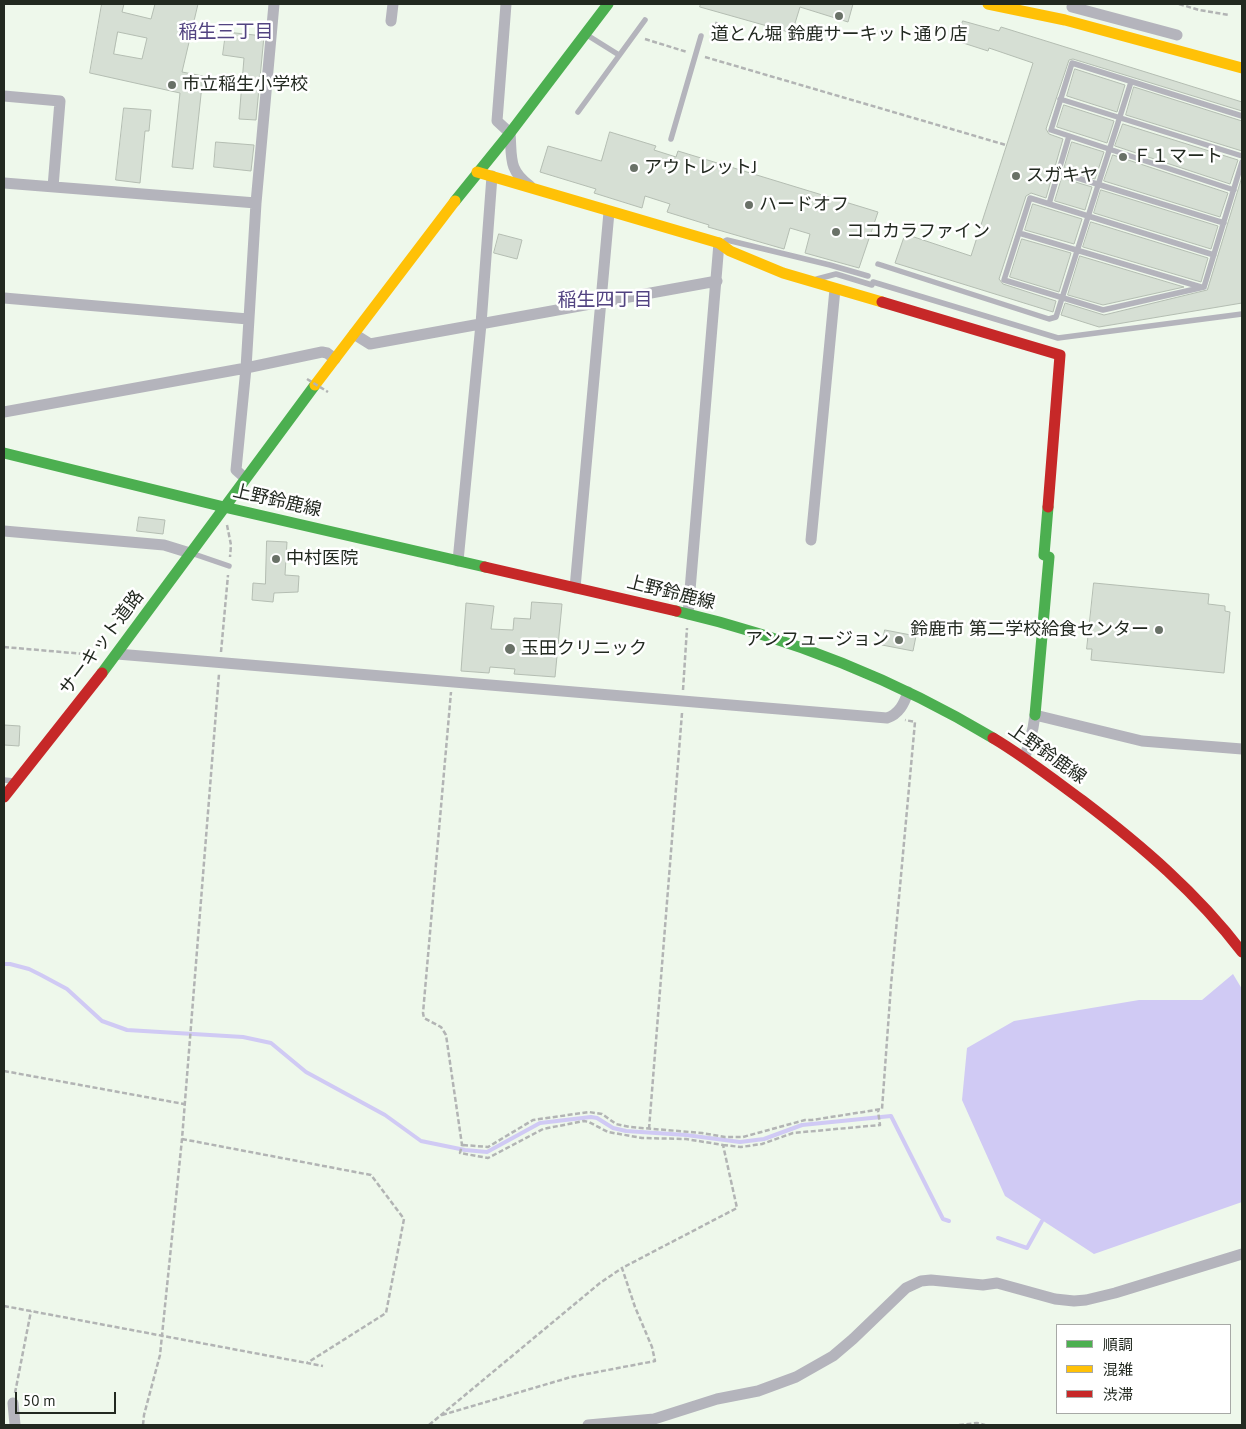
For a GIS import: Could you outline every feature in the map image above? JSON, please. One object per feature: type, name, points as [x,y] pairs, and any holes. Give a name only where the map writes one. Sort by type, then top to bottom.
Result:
[{"type":"street","points":[[245,478],[236,470],[246,368],[256,203],[274,4]]},
{"type":"street","points":[[391,21],[393,4]]},
{"type":"street","points":[[506,4],[497,120],[510,133],[515,172],[536,190]]},
{"type":"street","name":"サーキット道路","points":[[4,797],[118,654],[245,478],[477,172],[510,133],[608,4]]},
{"type":"street","points":[[988,4],[1065,20],[1242,68]]},
{"type":"street","points":[[1065,20],[1074,6],[1178,35]]},
{"type":"street","points":[[4,96],[60,101],[53,187]]},
{"type":"street","points":[[477,172],[719,243],[730,251],[783,273],[1060,355],[1044,555],[1049,557],[1035,714],[1025,757]]},
{"type":"street","points":[[458,561],[481,324],[492,176]]},
{"type":"street","points":[[4,183],[256,203]]},
{"type":"street","points":[[576,588],[609,212]]},
{"type":"street","points":[[688,614],[719,243]]},
{"type":"street","points":[[354,334],[370,344],[717,281]]},
{"type":"street","points":[[811,540],[835,289]]},
{"type":"street","points":[[4,298],[248,319]]},
{"type":"street","points":[[4,412],[246,368],[322,352],[335,359]]},
{"type":"street","name":"上野鈴鹿線","points":[[4,453],[224,507],[688,614],[750,630],[863,671],[967,722],[1025,757],[1136,842],[1178,880],[1222,926],[1242,952]]},
{"type":"street","points":[[4,531],[164,545],[190,553]]},
{"type":"street","points":[[118,654],[887,718],[896,713],[904,703],[908,692]]},
{"type":"street","points":[[1035,714],[1142,741],[1242,749]]},
{"type":"street","points":[[588,1425],[654,1419],[718,1399],[758,1391],[796,1377],[833,1356],[906,1288],[920,1281],[930,1280],[983,1285],[997,1283],[1055,1299],[1086,1300],[1242,1254]]},
{"type":"street","points":[[13,1404],[15,1425]]},
{"type":"lane","points":[[578,112],[645,20]]},
{"type":"lane","points":[[586,34],[619,55]]},
{"type":"lane","points":[[671,139],[701,36]]},
{"type":"lane","points":[[1234,190],[1051,130],[1072,63],[1242,116]]},
{"type":"lane","points":[[878,264],[1049,318],[1056,317],[1131,82]]},
{"type":"lane","points":[[1060,99],[1242,156]]},
{"type":"lane","points":[[1049,204],[1069,136]]},
{"type":"lane","points":[[1204,287],[1242,162]]},
{"type":"lane","points":[[1058,172],[1224,223]]},
{"type":"lane","points":[[1204,287],[1103,310],[1004,280],[1030,198],[1214,255]]},
{"type":"lane","points":[[1019,233],[1204,287]]},
{"type":"lane","points":[[719,243],[727,240],[868,276]]},
{"type":"lane","points":[[814,282],[818,278],[836,274],[1058,338],[1242,314]]},
{"type":"lane","points":[[190,553],[229,566]]},
{"type":"lane","points":[[4,780],[16,781]]},
{"type":"path","points":[[1179,4],[1199,10],[1229,15]]},
{"type":"path","points":[[645,40],[1006,145]]},
{"type":"path","points":[[308,379],[328,392]]},
{"type":"path","points":[[143,1425],[160,1356],[182,1139],[231,545],[224,507]]},
{"type":"path","points":[[649,1129],[683,700],[688,614]]},
{"type":"path","points":[[4,647],[96,655]]},
{"type":"path","points":[[451,683],[424,1018],[441,1027],[446,1035],[462,1146],[460,1153],[488,1158],[543,1128],[584,1121],[608,1132],[642,1138],[686,1139],[741,1147],[762,1144],[794,1133],[880,1125],[878,1111]]},
{"type":"path","points":[[462,1146],[488,1147],[533,1120],[588,1112],[602,1114],[616,1124],[725,1137],[743,1137],[805,1120],[882,1109],[891,985],[915,722],[903,720],[896,713]]},
{"type":"path","points":[[4,1071],[184,1104]]},
{"type":"path","points":[[182,1139],[371,1174],[404,1219],[386,1313],[307,1363]]},
{"type":"path","points":[[430,1425],[600,1283],[622,1268],[737,1208],[723,1145]]},
{"type":"path","points":[[442,1415],[571,1377],[655,1361],[652,1347],[635,1308],[622,1268]]},
{"type":"path","points":[[4,1306],[323,1366]]},
{"type":"path","points":[[13,1404],[31,1311]]},
{"type":"path","points":[[959,1425],[977,1423],[985,1425]]},
{"type":"shaded area","points":[[1233,974],[1242,989],[1242,1202],[1094,1254],[1005,1196],[962,1100],[967,1048],[1014,1021],[1139,1000],[1202,1000]]},
{"type":"building","name":"市立稲生小学校","points":[[102,4],[124,4],[122,12],[151,19],[155,4],[198,4],[182,72],[203,76],[193,169],[172,167],[180,93],[90,73]],"holes":[[[118,32],[147,38],[142,59],[114,54]]]},
{"type":"building","points":[[701,4],[853,4],[848,22],[800,7],[792,33],[700,7]]},
{"type":"building","points":[[963,21],[999,31],[1001,27],[1242,102],[1242,111],[1073,59],[1069,60],[1046,129],[1049,134],[1063,139],[1046,198],[1031,193],[1026,196],[999,279],[1003,284],[1056,301],[1053,312],[895,263],[905,234],[971,256],[1033,63],[989,48],[988,51],[957,41]]},
{"type":"building","points":[[226,32],[264,36],[256,120],[239,119],[244,58],[223,55]]},
{"type":"building","points":[[1075,69],[1125,85],[1117,112],[1067,96]]},
{"type":"building","points":[[1134,87],[1242,121],[1242,151],[1126,115]]},
{"type":"building","points":[[1064,105],[1114,121],[1107,143],[1057,127]]},
{"type":"building","points":[[124,108],[151,110],[149,131],[145,131],[140,183],[116,180]]},
{"type":"building","points":[[1123,124],[1238,160],[1230,184],[1115,146]]},
{"type":"building","points":[[610,132],[656,146],[654,150],[676,157],[678,151],[878,212],[859,268],[805,253],[810,234],[790,228],[784,249],[708,227],[709,225],[667,212],[670,204],[645,196],[642,208],[594,193],[596,189],[540,172],[548,146],[601,161]]},
{"type":"building","points":[[216,142],[254,145],[251,171],[214,167]]},
{"type":"building","points":[[1072,142],[1104,152],[1095,179],[1064,169]]},
{"type":"building","points":[[1113,155],[1228,193],[1220,217],[1104,181]]},
{"type":"building","points":[[1242,177],[1242,303],[1099,327],[1061,315],[1065,303],[1104,315],[1207,290]]},
{"type":"building","points":[[1062,178],[1092,187],[1085,210],[1055,201]]},
{"type":"building","points":[[1101,190],[1218,226],[1211,249],[1094,213]]},
{"type":"building","points":[[1033,204],[1082,219],[1074,244],[1025,230]]},
{"type":"building","points":[[1091,222],[1208,258],[1201,282],[1083,247]]},
{"type":"building","points":[[499,234],[522,240],[517,259],[494,253]]},
{"type":"building","points":[[1022,239],[1071,253],[1059,292],[1010,277]]},
{"type":"building","points":[[1080,256],[1184,287],[1103,305],[1068,295]]},
{"type":"building","points":[[139,517],[165,520],[163,534],[137,531]]},
{"type":"building","name":"中村医院","points":[[267,541],[287,542],[285,575],[299,576],[298,592],[274,593],[273,602],[252,600],[253,583],[265,584]]},
{"type":"building","name":"鈴鹿市 第二学校給食センター","points":[[1094,583],[1209,594],[1208,604],[1225,606],[1225,611],[1230,612],[1224,673],[1091,660],[1092,649],[1087,649]]},
{"type":"building","name":"玉田クリニック","points":[[532,602],[562,604],[555,677],[514,674],[515,669],[490,667],[489,673],[461,671],[466,603],[494,606],[491,629],[513,630],[514,618],[530,619]]},
{"type":"building","name":"アンフュージョン","points":[[885,630],[916,636],[913,651],[882,645]]},
{"type":"building","points":[[4,725],[20,726],[19,746],[4,745]]},
{"type":"waterway","points":[[4,964],[29,969],[41,975],[67,989],[102,1021],[127,1030],[243,1037],[271,1043],[306,1072],[385,1115],[421,1141],[465,1150],[487,1152],[540,1123],[591,1117],[597,1118],[613,1128],[626,1131],[686,1135],[740,1142],[764,1139],[802,1125],[891,1116],[943,1219],[949,1221]]},
{"type":"waterway","points":[[998,1238],[1027,1248],[1042,1221]]},
{"type":"traffic: fast","points":[[455,201],[510,133],[608,4]]},
{"type":"traffic: fast","points":[[102,673],[315,385]]},
{"type":"traffic: fast","points":[[4,453],[224,507],[485,567]]},
{"type":"traffic: fast","points":[[1035,715],[1049,557],[1044,555],[1048,507]]},
{"type":"traffic: fast","points":[[676,611],[759,634],[839,662],[918,697],[993,738]]},
{"type":"traffic: slow","points":[[988,4],[1065,20],[1242,68]]},
{"type":"traffic: slow","points":[[477,172],[719,243],[730,251],[783,273],[882,302]]},
{"type":"traffic: slow","points":[[315,385],[455,201]]},
{"type":"traffic: jam","points":[[882,302],[1060,355],[1048,507]]},
{"type":"traffic: jam","points":[[485,567],[676,611]]},
{"type":"traffic: jam","points":[[4,797],[102,673]]},
{"type":"traffic: jam","points":[[993,738],[1028,760],[1083,801],[1168,871],[1225,930],[1242,952]]},
{"type":"place","name":"道とん堀 鈴鹿サーキット通り店","points":[[839,16]]},
{"type":"place","name":"市立稲生小学校","points":[[172,85]]},
{"type":"place","name":"Ｆ１マート","points":[[1123,157]]},
{"type":"place","name":"アウトレットJ","points":[[634,168]]},
{"type":"place","name":"スガキヤ","points":[[1016,176]]},
{"type":"place","name":"ハードオフ","points":[[749,205]]},
{"type":"place","name":"ココカラファイン","points":[[836,232]]},
{"type":"place","name":"中村医院","points":[[276,559]]},
{"type":"place","name":"鈴鹿市 第二学校給食センター","points":[[1159,630]]},
{"type":"place","name":"アンフュージョン","points":[[899,640]]},
{"type":"place","name":"玉田クリニック","points":[[510,649]]},
{"type":"district","name":"稲生三丁目","points":[[226,33]]},
{"type":"district","name":"稲生四丁目","points":[[605,301]]}]
